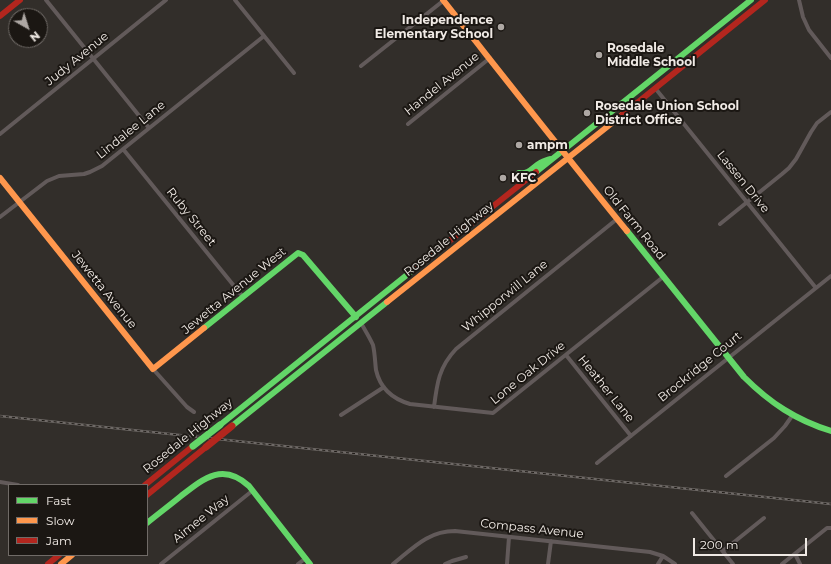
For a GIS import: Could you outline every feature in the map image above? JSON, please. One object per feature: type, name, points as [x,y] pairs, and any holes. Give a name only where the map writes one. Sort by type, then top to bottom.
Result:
[{"type":"main road","points":[[0,16],[20,0]]},
{"type":"main road","name":"Old Farm Road","points":[[443,0],[534,114],[567,158],[744,377],[761,394],[780,409],[814,426],[831,431]]},
{"type":"main road","name":"Rosedale Highway","points":[[146,484],[751,0]]},
{"type":"main road","name":"Rosedale Highway","points":[[148,494],[765,0]]},
{"type":"main road","points":[[624,112],[635,99],[652,85],[654,78]]},
{"type":"main road","points":[[519,173],[522,175],[526,174],[541,162],[554,157]]},
{"type":"main road","name":"Jewetta Avenue","points":[[0,178],[154,369]]},
{"type":"main road","points":[[456,247],[464,237],[497,208],[499,202]]},
{"type":"main road","name":"Jewetta Avenue West","points":[[154,369],[298,253],[303,255],[356,317]]},
{"type":"main road","points":[[361,323],[361,317],[394,290],[401,281]]},
{"type":"main road","points":[[287,382],[300,367],[355,323],[356,317]]},
{"type":"main road","points":[[148,521],[200,481],[211,475],[224,473],[234,475],[246,482],[308,561]]},
{"type":"main road","points":[[148,486],[153,478]]},
{"type":"main road","points":[[48,564],[58,556]]},
{"type":"main road","points":[[56,564],[66,556]]},
{"type":"main road","points":[[61,564],[71,556]]},
{"type":"street","points":[[46,0],[149,128]]},
{"type":"street","name":"Judy Avenue","points":[[0,134],[166,0]]},
{"type":"street","points":[[361,66],[443,0]]},
{"type":"street","points":[[799,0],[803,17],[809,30],[831,58]]},
{"type":"street","points":[[237,1],[294,73]]},
{"type":"street","name":"Lindalee Lane","points":[[0,218],[47,181],[59,176],[78,175],[90,172],[102,166],[264,36]]},
{"type":"street","name":"Handel Avenue","points":[[408,124],[490,58]]},
{"type":"street","name":"Lassen Drive","points":[[655,88],[816,288]]},
{"type":"street","points":[[720,224],[789,168],[817,123],[831,112]]},
{"type":"street","name":"Ruby Street","points":[[123,149],[242,297]]},
{"type":"street","name":"Whipporwill Lane","points":[[434,407],[436,386],[441,371],[445,363],[456,349],[617,219]]},
{"type":"street","name":"Brockridge Court","points":[[597,463],[831,276]]},
{"type":"street","name":"Lone Oak Drive","points":[[361,323],[372,345],[377,375],[384,387],[392,396],[404,403],[414,405],[493,413],[663,277]]},
{"type":"street","name":"Heather Lane","points":[[566,355],[631,436]]},
{"type":"street","name":"Jewetta Avenue","points":[[154,369],[187,407],[194,412]]},
{"type":"street","points":[[341,415],[384,387]]},
{"type":"street","points":[[726,476],[774,438],[792,416]]},
{"type":"street","points":[[0,482],[12,484]]},
{"type":"street","name":"Aimee Way","points":[[161,564],[252,490]]},
{"type":"street","points":[[692,513],[733,564]]},
{"type":"street","points":[[722,551],[764,518]]},
{"type":"street","points":[[782,564],[829,528]]},
{"type":"street","name":"Compass Avenue","points":[[394,564],[423,540],[442,532],[456,531],[650,552],[663,556],[675,564]]},
{"type":"street","points":[[506,564],[510,537]]},
{"type":"street","points":[[548,564],[551,541]]},
{"type":"street","points":[[795,554],[800,564]]},
{"type":"street","points":[[658,564],[663,556]]},
{"type":"street","points":[[445,564],[466,557]]},
{"type":"street","points":[[298,564],[308,561]]},
{"type":"railway","points":[[0,416],[831,504]]},
{"type":"traffic: fast","points":[[536,172],[751,0]]},
{"type":"traffic: fast","points":[[519,173],[526,173],[541,162],[550,159]]},
{"type":"traffic: fast","points":[[627,231],[744,377],[784,410],[806,422],[831,431]]},
{"type":"traffic: fast","points":[[204,328],[298,253],[303,255],[356,317]]},
{"type":"traffic: fast","points":[[220,425],[413,270]]},
{"type":"traffic: fast","points":[[232,426],[387,302]]},
{"type":"traffic: fast","points":[[193,446],[220,425]]},
{"type":"traffic: fast","points":[[148,522],[198,483],[214,475],[231,475],[240,479],[249,486],[310,564]]},
{"type":"traffic: slow","points":[[443,0],[627,231]]},
{"type":"traffic: slow","points":[[387,302],[622,115]]},
{"type":"traffic: slow","points":[[0,178],[153,369],[204,328]]},
{"type":"traffic: slow","points":[[61,564],[71,556]]},
{"type":"traffic: jam","points":[[0,16],[20,0]]},
{"type":"traffic: jam","points":[[622,115],[765,0]]},
{"type":"traffic: jam","points":[[413,270],[536,172]]},
{"type":"traffic: jam","points":[[206,447],[232,426]]},
{"type":"traffic: jam","points":[[146,484],[193,446]]},
{"type":"traffic: jam","points":[[148,494],[206,447]]},
{"type":"traffic: jam","points":[[48,564],[58,556]]},
{"type":"place","name":"Independence Elementary School","points":[[501,27]]},
{"type":"place","name":"Rosedale Middle School","points":[[599,55]]},
{"type":"place","name":"Rosedale Union School District Office","points":[[587,113]]},
{"type":"place","name":"ampm","points":[[519,145]]},
{"type":"place","name":"KFC","points":[[503,178]]}]
